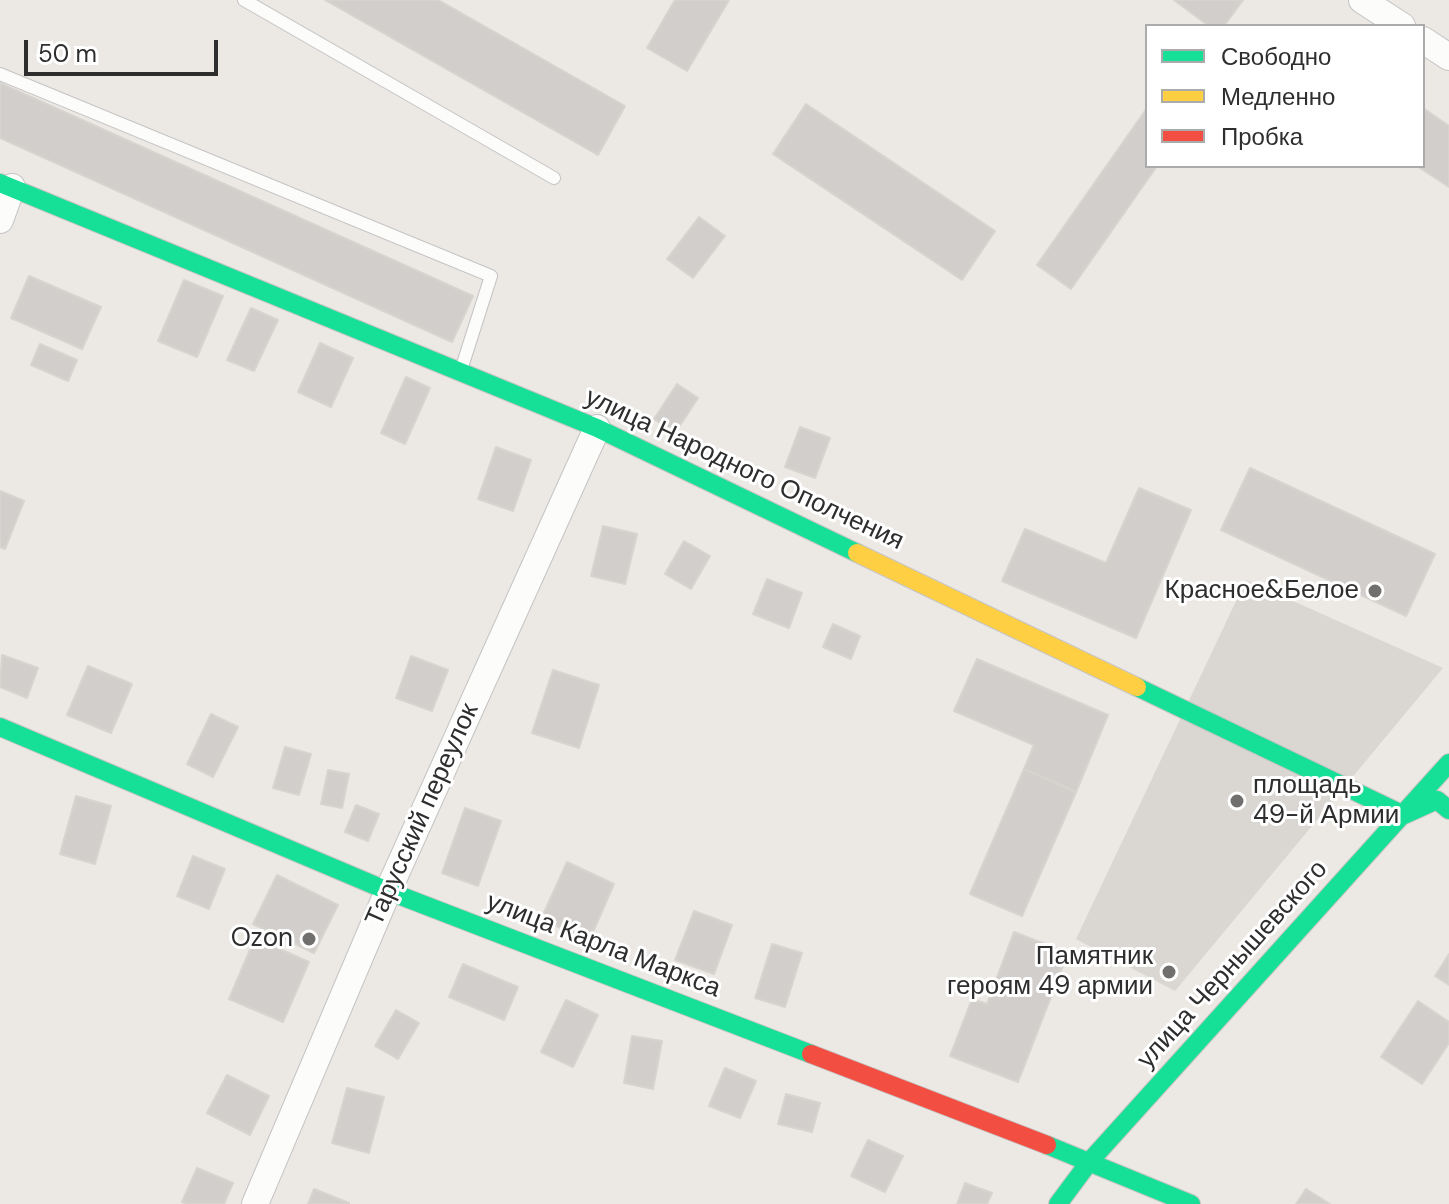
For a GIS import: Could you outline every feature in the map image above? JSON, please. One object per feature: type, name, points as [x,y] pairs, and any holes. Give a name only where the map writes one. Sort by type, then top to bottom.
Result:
[{"type":"street","points":[[1362,0],[1399,24]]},
{"type":"street","points":[[1425,41],[1449,57]]},
{"type":"street","points":[[0,220],[6,185]]},
{"type":"street","name":"улица Народного Ополчения","points":[[6,185],[597,428],[1404,815]]},
{"type":"street","name":"Тарусский переулок","points":[[255,1204],[388,891],[597,428]]},
{"type":"street","name":"улица Карла Маркса","points":[[0,727],[388,891],[1090,1161],[1191,1204]]},
{"type":"street","name":"улица Чернышевского","points":[[1058,1204],[1090,1161],[1449,763]]},
{"type":"street","points":[[1404,815],[1437,800],[1449,810]]},
{"type":"lane","points":[[244,0],[554,178]]},
{"type":"lane","points":[[0,74],[491,276],[460,372]]},
{"type":"shaded area","name":"площадь 49-й Армии","points":[[1246,580],[1443,668],[1175,991],[1076,939]]},
{"type":"building","points":[[325,0],[438,0],[625,106],[598,155]]},
{"type":"building","points":[[675,0],[729,0],[687,71],[647,48]]},
{"type":"building","points":[[1174,0],[1243,0],[1225,24],[1206,24]]},
{"type":"building","points":[[0,83],[473,296],[452,342],[0,138]]},
{"type":"building","points":[[806,104],[995,231],[962,280],[773,154]]},
{"type":"building","points":[[1425,109],[1449,126],[1449,187],[1420,168],[1425,168]]},
{"type":"building","points":[[1145,111],[1145,168],[1156,168],[1071,289],[1037,265]]},
{"type":"building","points":[[699,217],[725,236],[693,278],[667,259]]},
{"type":"building","points":[[29,276],[101,307],[82,349],[11,318]]},
{"type":"building","points":[[184,280],[223,296],[197,357],[158,341]]},
{"type":"building","points":[[251,308],[278,320],[254,371],[227,360]]},
{"type":"building","points":[[320,343],[353,358],[331,407],[298,392]]},
{"type":"building","points":[[40,344],[77,360],[68,381],[31,365]]},
{"type":"building","points":[[406,377],[430,388],[405,444],[381,433]]},
{"type":"building","points":[[677,384],[698,398],[675,433],[654,419]]},
{"type":"building","points":[[800,427],[830,438],[815,478],[785,467]]},
{"type":"building","points":[[496,447],[531,460],[513,511],[478,499]]},
{"type":"building","points":[[1250,468],[1435,554],[1406,616],[1221,530]]},
{"type":"building","points":[[1139,488],[1191,510],[1136,638],[1002,581],[1025,529],[1106,563]]},
{"type":"building","points":[[0,491],[24,501],[5,549],[0,547]]},
{"type":"building","points":[[603,526],[637,534],[625,584],[591,576]]},
{"type":"building","points":[[684,541],[710,556],[691,589],[665,574]]},
{"type":"building","points":[[767,579],[802,593],[789,628],[753,614]]},
{"type":"building","points":[[833,624],[860,636],[851,659],[823,647]]},
{"type":"building","points":[[2,655],[38,668],[27,698],[0,687]]},
{"type":"building","points":[[411,656],[448,670],[432,711],[396,698]]},
{"type":"building","points":[[977,659],[1108,715],[1076,792],[1024,769],[1034,745],[954,711]]},
{"type":"building","points":[[88,666],[132,684],[111,733],[67,715]]},
{"type":"building","points":[[553,670],[599,685],[579,748],[532,733]]},
{"type":"building","points":[[211,714],[238,727],[213,777],[187,764]]},
{"type":"building","points":[[285,747],[311,754],[299,795],[273,788]]},
{"type":"building","points":[[1024,769],[1076,792],[1022,916],[970,894]]},
{"type":"building","points":[[328,770],[349,774],[342,808],[321,804]]},
{"type":"building","points":[[76,796],[111,806],[95,864],[60,854]]},
{"type":"building","points":[[356,805],[379,814],[368,841],[345,832]]},
{"type":"building","points":[[465,808],[501,821],[478,886],[442,873]]},
{"type":"building","points":[[193,856],[225,869],[209,909],[177,896]]},
{"type":"building","points":[[567,862],[614,884],[589,941],[541,919]]},
{"type":"building","points":[[277,875],[338,905],[314,953],[253,924]]},
{"type":"building","points":[[694,911],[732,925],[714,974],[675,960]]},
{"type":"building","points":[[1014,932],[1068,953],[1018,1082],[950,1056],[972,999],[987,1004]]},
{"type":"building","points":[[255,938],[309,962],[283,1022],[229,999]]},
{"type":"building","points":[[772,944],[802,953],[785,1007],[755,998]]},
{"type":"building","points":[[1449,954],[1449,985],[1435,976]]},
{"type":"building","points":[[463,964],[518,987],[504,1020],[449,997]]},
{"type":"building","points":[[566,1000],[598,1015],[573,1067],[541,1052]]},
{"type":"building","points":[[1418,1001],[1449,1022],[1449,1043],[1422,1084],[1381,1057]]},
{"type":"building","points":[[396,1010],[419,1023],[398,1059],[375,1046]]},
{"type":"building","points":[[632,1036],[662,1041],[653,1089],[624,1083]]},
{"type":"building","points":[[725,1068],[756,1081],[740,1118],[709,1106]]},
{"type":"building","points":[[227,1075],[269,1096],[250,1135],[207,1113]]},
{"type":"building","points":[[347,1088],[384,1097],[369,1153],[332,1143]]},
{"type":"building","points":[[786,1094],[820,1103],[812,1132],[778,1124]]},
{"type":"building","points":[[868,1140],[903,1156],[885,1192],[851,1176]]},
{"type":"building","points":[[197,1168],[233,1183],[224,1204],[182,1202]]},
{"type":"building","points":[[965,1183],[992,1193],[987,1204],[957,1204]]},
{"type":"building","points":[[314,1189],[349,1203],[349,1204],[308,1204]]},
{"type":"building","points":[[1306,1189],[1330,1204],[1296,1204]]},
{"type":"traffic: fast","points":[[0,183],[597,428],[857,553]]},
{"type":"traffic: fast","points":[[1137,687],[1404,815],[1437,800],[1449,810]]},
{"type":"traffic: fast","points":[[0,727],[388,891],[811,1054]]},
{"type":"traffic: fast","points":[[1058,1204],[1090,1161],[1449,763]]},
{"type":"traffic: fast","points":[[1047,1145],[1191,1204]]},
{"type":"traffic: slow","points":[[857,553],[1137,687]]},
{"type":"traffic: jam","points":[[811,1054],[1047,1145]]},
{"type":"place","name":"Красное&Белое","points":[[1375,591]]},
{"type":"place","name":"площадь 49-й Армии","points":[[1237,801]]},
{"type":"place","name":"Ozon","points":[[309,939]]},
{"type":"place","name":"Памятник героям 49 армии","points":[[1169,972]]}]
